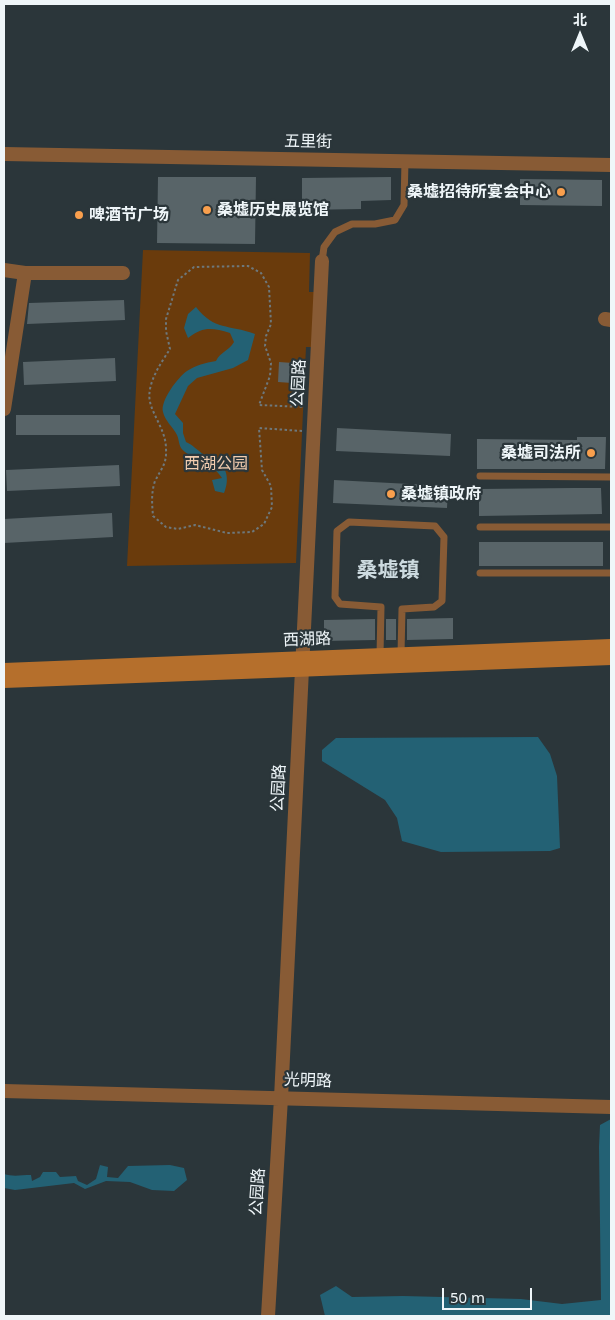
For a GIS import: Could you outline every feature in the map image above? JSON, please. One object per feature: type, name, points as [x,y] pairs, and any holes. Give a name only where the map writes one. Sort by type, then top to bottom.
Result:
[{"type":"main road","name":"西湖路","points":[[4,681],[302,664],[380,655],[611,646]]},
{"type":"main road","name":"西湖路","points":[[4,670],[611,658]]},
{"type":"street","name":"五里街","points":[[4,154],[611,165]]},
{"type":"street","name":"公园路","points":[[268,1316],[281,1098],[322,261]]},
{"type":"street","points":[[4,270],[26,273],[123,273]]},
{"type":"street","points":[[4,409],[26,273]]},
{"type":"street","name":"光明路","points":[[4,1091],[611,1107]]},
{"type":"lane","points":[[322,261],[324,247],[335,232],[352,224],[375,224],[395,220],[404,205],[404,161]]},
{"type":"lane","points":[[480,476],[611,477]]},
{"type":"lane","points":[[380,655],[381,607],[340,604],[335,597],[337,531],[349,522],[435,526],[444,537],[442,601],[434,607],[402,608],[401,654]]},
{"type":"lane","points":[[480,527],[611,527]]},
{"type":"lane","points":[[480,574],[611,573]]},
{"type":"path","points":[[314,432],[259,428],[262,470],[271,486],[272,507],[264,524],[252,532],[227,533],[195,525],[178,529],[166,527],[153,516],[151,496],[155,481],[164,466],[166,449],[163,430],[151,403],[149,391],[160,365],[170,349],[166,331],[166,319],[178,280],[194,267],[248,266],[261,273],[269,287],[271,324],[266,336],[266,346],[271,362],[270,376],[259,405],[315,408]]},
{"type":"green space","name":"西湖公园","points":[[143,250],[310,253],[309,292],[316,292],[313,347],[306,347],[296,563],[127,566]]},
{"type":"water","points":[[196,307],[209,320],[222,326],[255,334],[248,360],[233,368],[197,378],[188,386],[175,414],[183,423],[183,433],[186,442],[203,454],[214,458],[222,465],[227,478],[224,493],[215,491],[212,480],[222,478],[218,472],[183,450],[177,435],[163,412],[167,396],[183,374],[204,363],[216,361],[234,342],[230,333],[213,329],[199,331],[188,338],[184,328],[188,314]]},
{"type":"water","points":[[538,737],[550,754],[557,776],[560,848],[550,851],[441,852],[402,841],[397,818],[385,800],[322,761],[322,750],[336,738]]},
{"type":"water","points":[[611,1119],[611,1316],[325,1316],[320,1295],[336,1286],[352,1297],[403,1296],[521,1299],[562,1304],[601,1300],[600,1125]]},
{"type":"water","points":[[100,1165],[108,1167],[107,1177],[118,1178],[128,1166],[170,1165],[184,1168],[187,1180],[174,1191],[152,1190],[130,1182],[106,1181],[85,1189],[74,1183],[15,1190],[4,1188],[4,1174],[14,1176],[31,1175],[32,1181],[40,1177],[43,1172],[56,1172],[60,1177],[76,1176],[78,1181],[87,1185],[96,1179]]},
{"type":"building","name":"桑墟历史展览馆","points":[[158,177],[256,177],[255,244],[157,243]]},
{"type":"building","points":[[391,177],[391,200],[361,201],[361,209],[302,210],[302,178]]},
{"type":"building","name":"桑墟招待所宴会中心","points":[[520,179],[602,180],[602,206],[520,205]]},
{"type":"building","points":[[124,300],[125,320],[27,324],[29,303]]},
{"type":"building","points":[[115,358],[116,381],[24,385],[23,362]]},
{"type":"building","points":[[279,362],[293,363],[292,383],[278,382]]},
{"type":"building","points":[[16,415],[120,415],[120,435],[16,435]]},
{"type":"building","points":[[337,428],[451,434],[450,456],[336,451]]},
{"type":"building","points":[[577,437],[606,437],[605,469],[477,469],[477,439],[577,440]]},
{"type":"building","points":[[119,465],[120,486],[7,491],[6,470]]},
{"type":"building","name":"桑墟镇政府","points":[[334,480],[448,486],[447,508],[333,503]]},
{"type":"building","points":[[601,488],[602,514],[479,516],[479,489]]},
{"type":"building","points":[[112,513],[113,537],[4,543],[4,519]]},
{"type":"building","points":[[479,542],[603,542],[603,566],[479,566]]},
{"type":"building","points":[[453,618],[453,639],[407,640],[407,619]]},
{"type":"building","points":[[375,619],[375,640],[324,641],[324,620]]},
{"type":"building","points":[[386,619],[396,619],[396,640],[386,640]]},
{"type":"place","name":"桑墟招待所宴会中心","points":[[561,192]]},
{"type":"place","name":"桑墟历史展览馆","points":[[207,210]]},
{"type":"place","name":"啤酒节广场","points":[[79,215]]},
{"type":"place","name":"桑墟司法所","points":[[591,453]]},
{"type":"place","name":"桑墟镇政府","points":[[391,494]]},
{"type":"district","name":"桑墟镇","points":[[388,571]]}]
